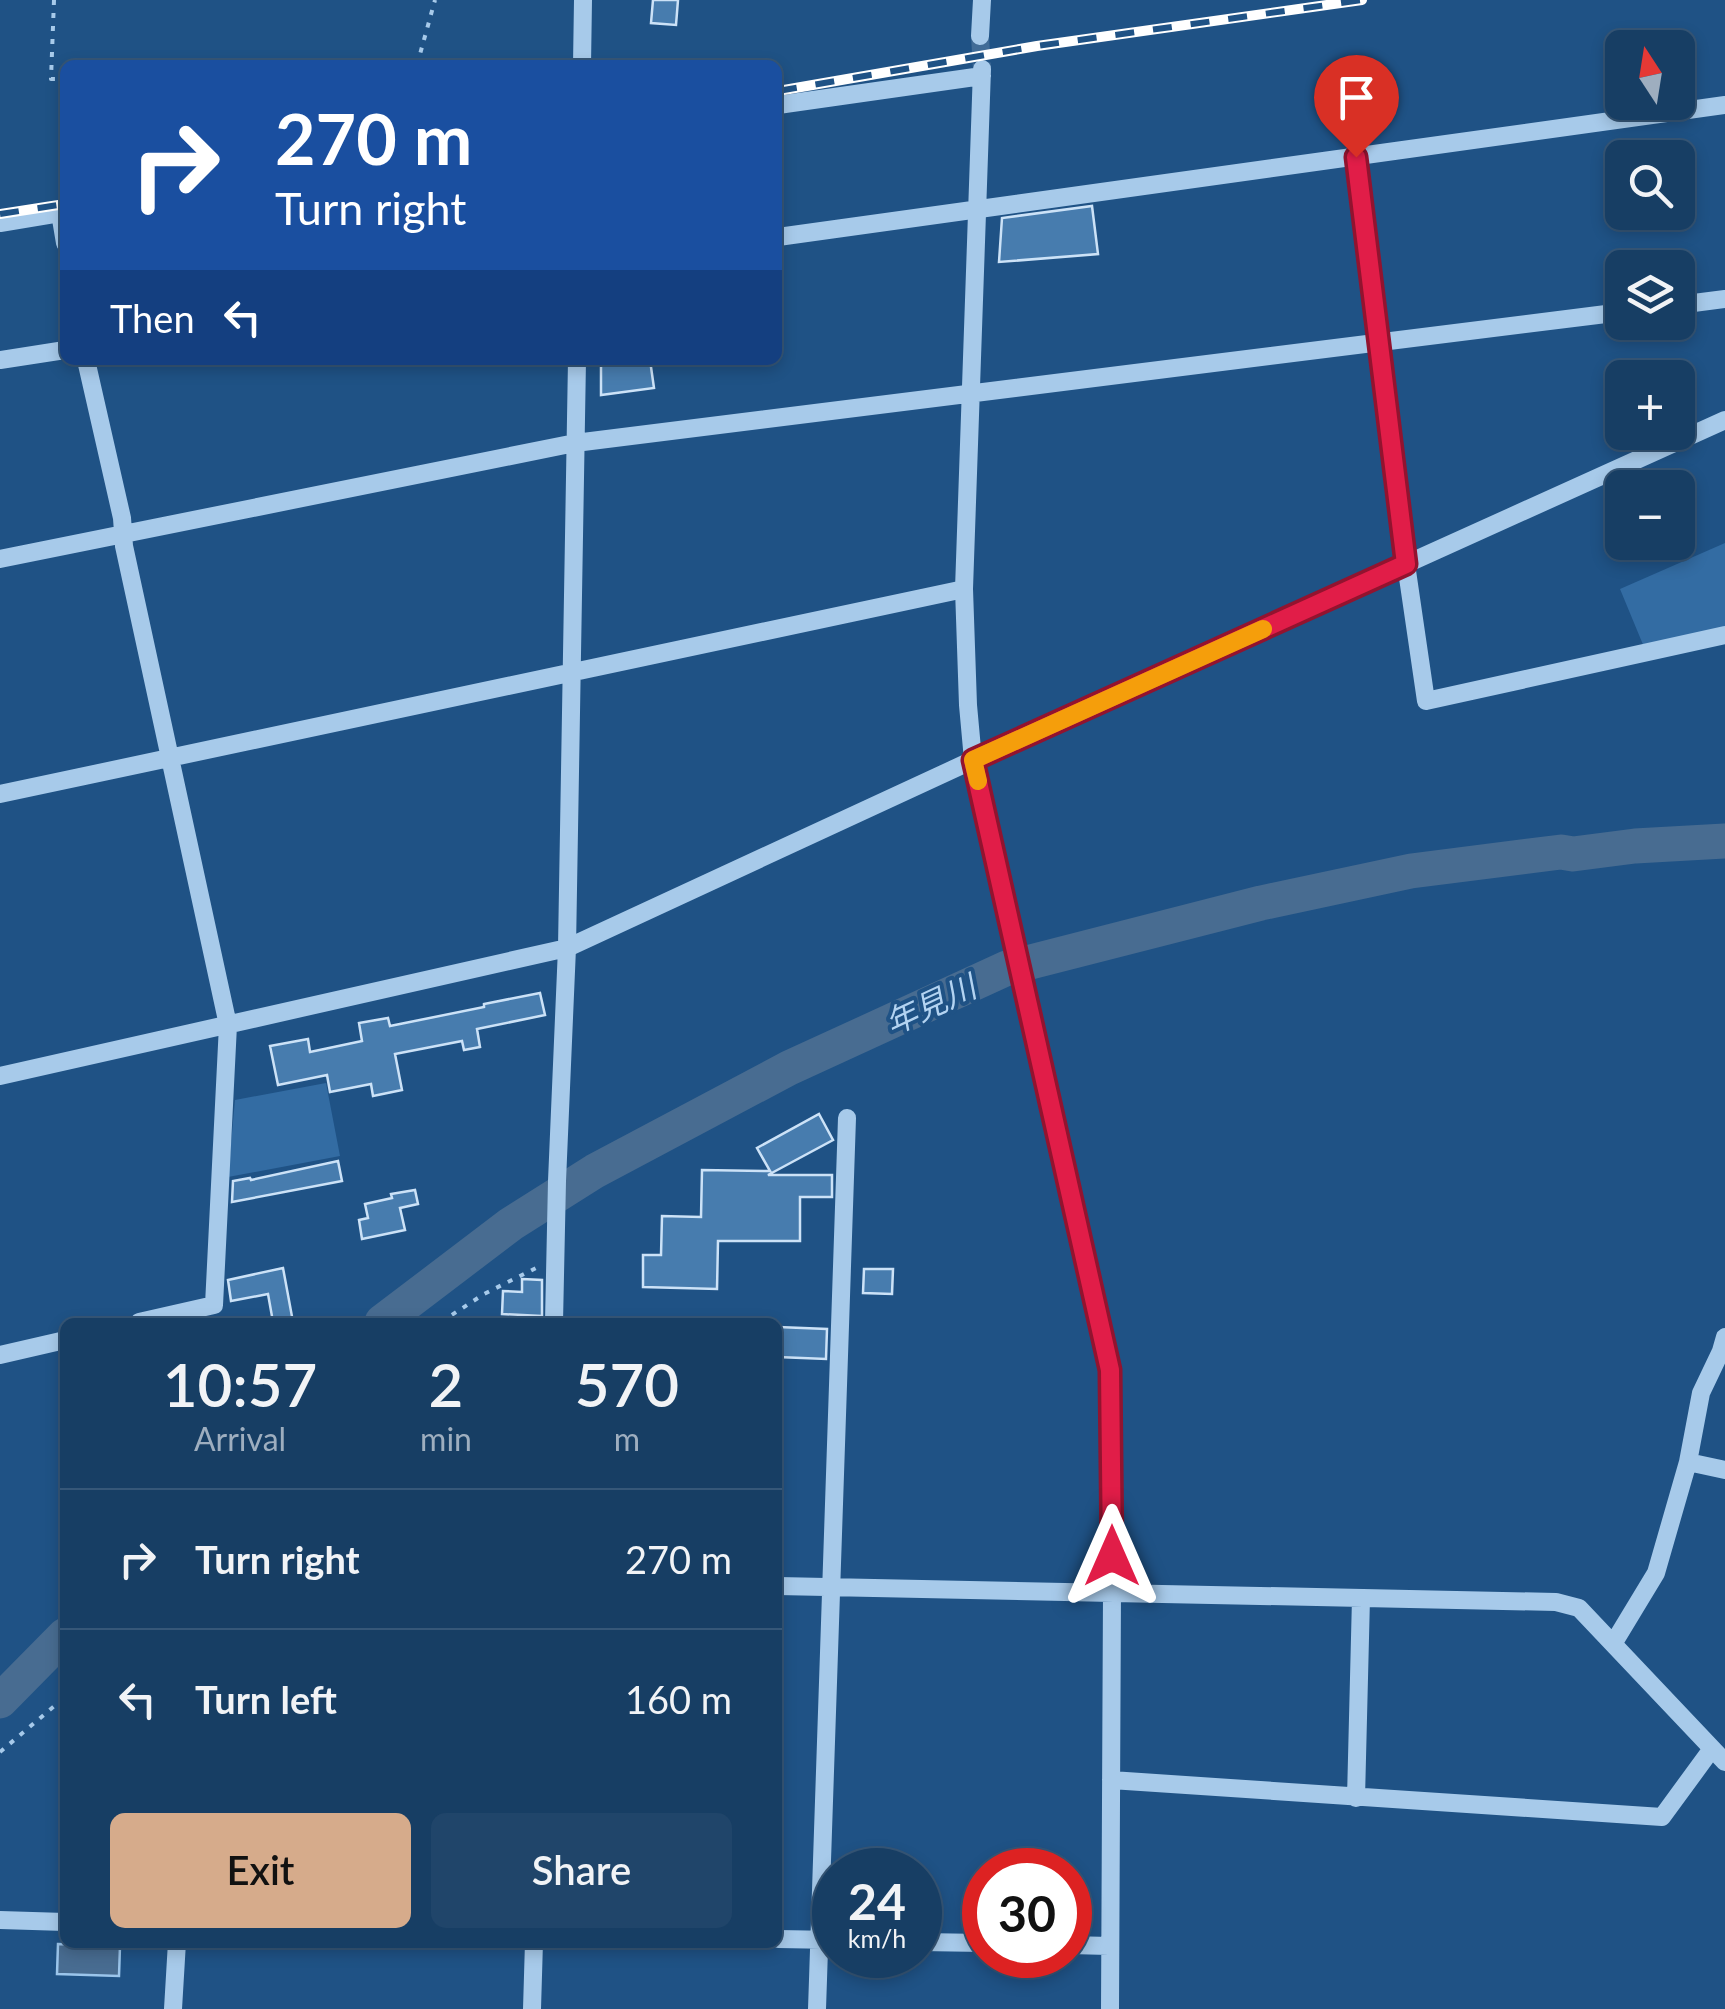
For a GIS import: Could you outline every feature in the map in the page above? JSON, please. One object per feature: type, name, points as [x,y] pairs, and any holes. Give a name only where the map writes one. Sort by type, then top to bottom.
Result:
[{"type":"street","points":[[582,60],[583,0]]},
{"type":"street","points":[[980,36],[982,0]]},
{"type":"street","points":[[782,104],[982,73],[964,589],[968,705],[973,760],[1110,1370],[1110,2009]]},
{"type":"street","points":[[782,236],[1725,105]]},
{"type":"street","points":[[1356,157],[1426,701],[1725,636]]},
{"type":"street","points":[[0,223],[60,213]]},
{"type":"street","points":[[1695,303],[1725,299]]},
{"type":"street","points":[[0,559],[575,443],[1605,314]]},
{"type":"street","points":[[0,360],[60,351]]},
{"type":"street","points":[[87,365],[228,1025],[214,1305],[157,1318]]},
{"type":"street","points":[[554,1318],[567,948],[576,365]]},
{"type":"street","points":[[0,1076],[567,948],[1725,420]]},
{"type":"street","points":[[0,794],[964,589]]},
{"type":"street","points":[[828,1848],[829,1587],[847,1118]]},
{"type":"street","points":[[1613,1644],[1656,1573],[1688,1462],[1701,1393],[1725,1336]]},
{"type":"street","points":[[0,1355],[60,1341]]},
{"type":"street","points":[[1688,1462],[1725,1470]]},
{"type":"street","points":[[782,1586],[1556,1602],[1579,1608],[1718,1756],[1662,1817],[1111,1780]]},
{"type":"street","points":[[1356,1798],[1361,1598]]},
{"type":"street","points":[[0,1920],[60,1922]]},
{"type":"street","points":[[782,1939],[812,1940]]},
{"type":"street","points":[[1092,1946],[1110,1946]]},
{"type":"street","points":[[174,2009],[177,1948]]},
{"type":"street","points":[[532,2009],[534,1948]]},
{"type":"street","points":[[817,2009],[821,1978]]},
{"type":"path","points":[[54,0],[51,79],[60,79]]},
{"type":"path","points":[[418,60],[436,0]]},
{"type":"path","points":[[447,1318],[555,1255]]},
{"type":"path","points":[[0,1752],[60,1701]]},
{"type":"shaded area","points":[[1725,543],[1725,630],[1644,647],[1620,589],[1686,560],[1695,560],[1695,556]]},
{"type":"shaded area","points":[[326,1083],[340,1156],[228,1177],[235,1100]]},
{"type":"shaded area","points":[[58,1944],[60,1948],[120,1948],[119,1976],[57,1974]]},
{"type":"building","points":[[653,0],[678,0],[676,25],[651,23]]},
{"type":"building","points":[[1092,206],[1098,254],[999,262],[1002,218]]},
{"type":"building","points":[[601,365],[651,365],[654,388],[601,395]]},
{"type":"building","points":[[540,993],[545,1015],[477,1029],[480,1047],[464,1050],[462,1041],[395,1054],[402,1090],[373,1096],[371,1084],[330,1092],[327,1075],[278,1085],[270,1046],[308,1039],[310,1052],[362,1041],[359,1023],[388,1018],[390,1026]]},
{"type":"building","points":[[819,1114],[833,1140],[768,1175],[832,1175],[832,1197],[800,1197],[800,1241],[718,1241],[717,1289],[643,1287],[643,1255],[661,1255],[662,1216],[701,1217],[702,1170],[770,1171],[757,1148]]},
{"type":"building","points":[[338,1161],[342,1181],[232,1202],[233,1181]]},
{"type":"building","points":[[415,1190],[418,1204],[400,1208],[405,1230],[362,1239],[359,1220],[368,1218],[365,1204]]},
{"type":"building","points":[[283,1268],[292,1318],[272,1318],[268,1294],[231,1301],[228,1280]]},
{"type":"building","points":[[864,1269],[893,1269],[892,1294],[863,1293]]},
{"type":"building","points":[[522,1279],[542,1280],[542,1316],[502,1314],[503,1291],[522,1292]]},
{"type":"building","points":[[782,1327],[827,1329],[826,1359],[782,1357]]},
{"type":"waterway","name":"年見川","points":[[387,1318],[511,1224],[595,1171],[789,1068],[1007,968],[1261,903],[1411,871],[1561,852],[1725,841]]},
{"type":"waterway","name":"年見川","points":[[0,1701],[60,1640]]},
{"type":"tunnel","points":[[980,36],[982,69]]},
{"type":"railway","points":[[782,90],[1037,46],[1362,0]]},
{"type":"railway","points":[[0,214],[60,205]]},
{"type":"slow traffic","points":[[978,781],[973,760],[1263,629]]},
{"type":"route","points":[[1112,1556],[1110,1370],[973,760],[1406,564],[1356,157]]}]
